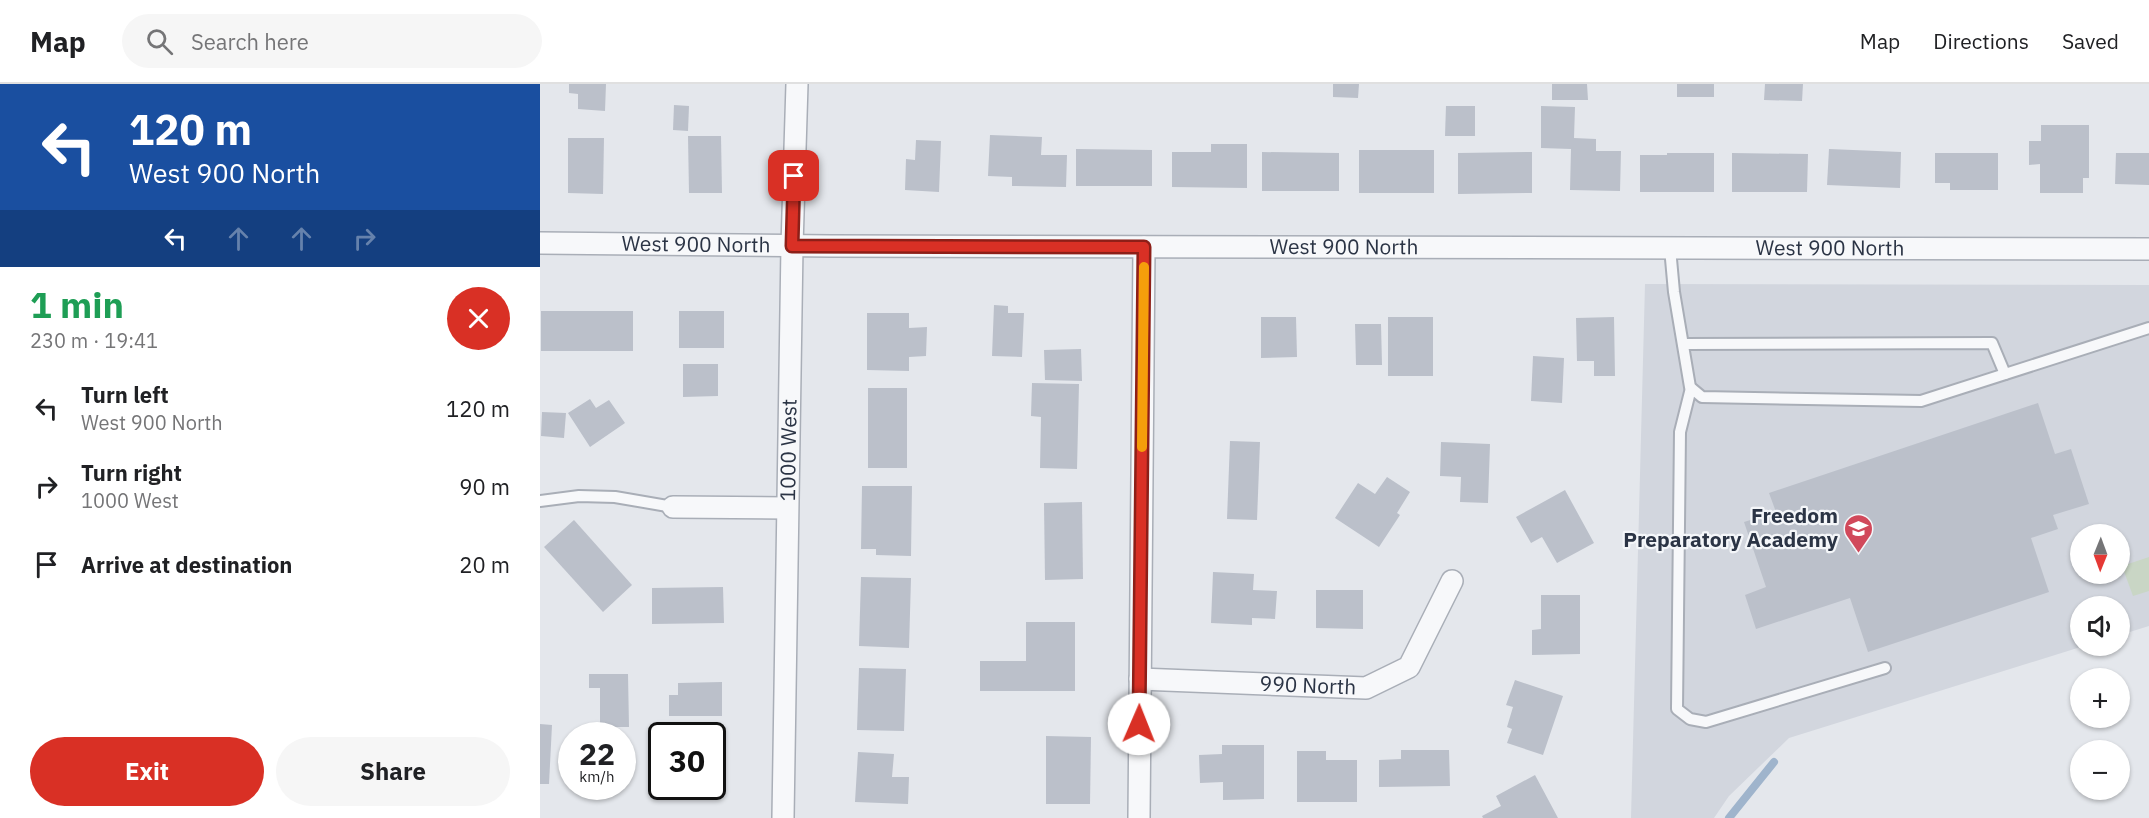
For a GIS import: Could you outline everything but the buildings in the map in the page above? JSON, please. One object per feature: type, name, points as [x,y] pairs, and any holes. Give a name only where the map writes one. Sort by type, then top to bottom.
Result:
[{"type":"street","name":"1000 West","points":[[783,818],[792,246],[797,84]]},
{"type":"street","name":"West 900 North","points":[[540,243],[792,246],[2149,249]]},
{"type":"street","points":[[1139,818],[1144,247]]},
{"type":"street","points":[[674,507],[788,508]]},
{"type":"street","name":"990 North","points":[[1140,679],[1366,688],[1409,667],[1452,581]]},
{"type":"lane","points":[[1670,248],[1691,388],[1680,432],[1677,709],[1690,720],[1706,722],[1885,668]]},
{"type":"lane","points":[[1691,388],[1702,397],[1921,401],[2149,328]]},
{"type":"lane","points":[[1683,344],[1992,344],[2005,374]]},
{"type":"lane","points":[[540,501],[579,496],[606,497],[674,507]]},
{"type":"shaded area","name":"Freedom Preparatory Academy","points":[[1645,284],[2149,285],[2149,626],[2130,632],[2130,596],[2070,596],[2070,650],[1789,738],[1729,796],[1714,818],[1631,818]]},
{"type":"green space","points":[[2149,557],[2149,591],[2133,596],[2129,584],[2130,563]]},
{"type":"waterway","points":[[1729,818],[1774,762]]},
{"type":"slow traffic","points":[[1142,447],[1144,267]]},
{"type":"place","name":"Freedom Preparatory Academy","points":[[1859,554]]},
{"type":"route","points":[[794,176],[792,246],[1144,247],[1139,724]]}]
